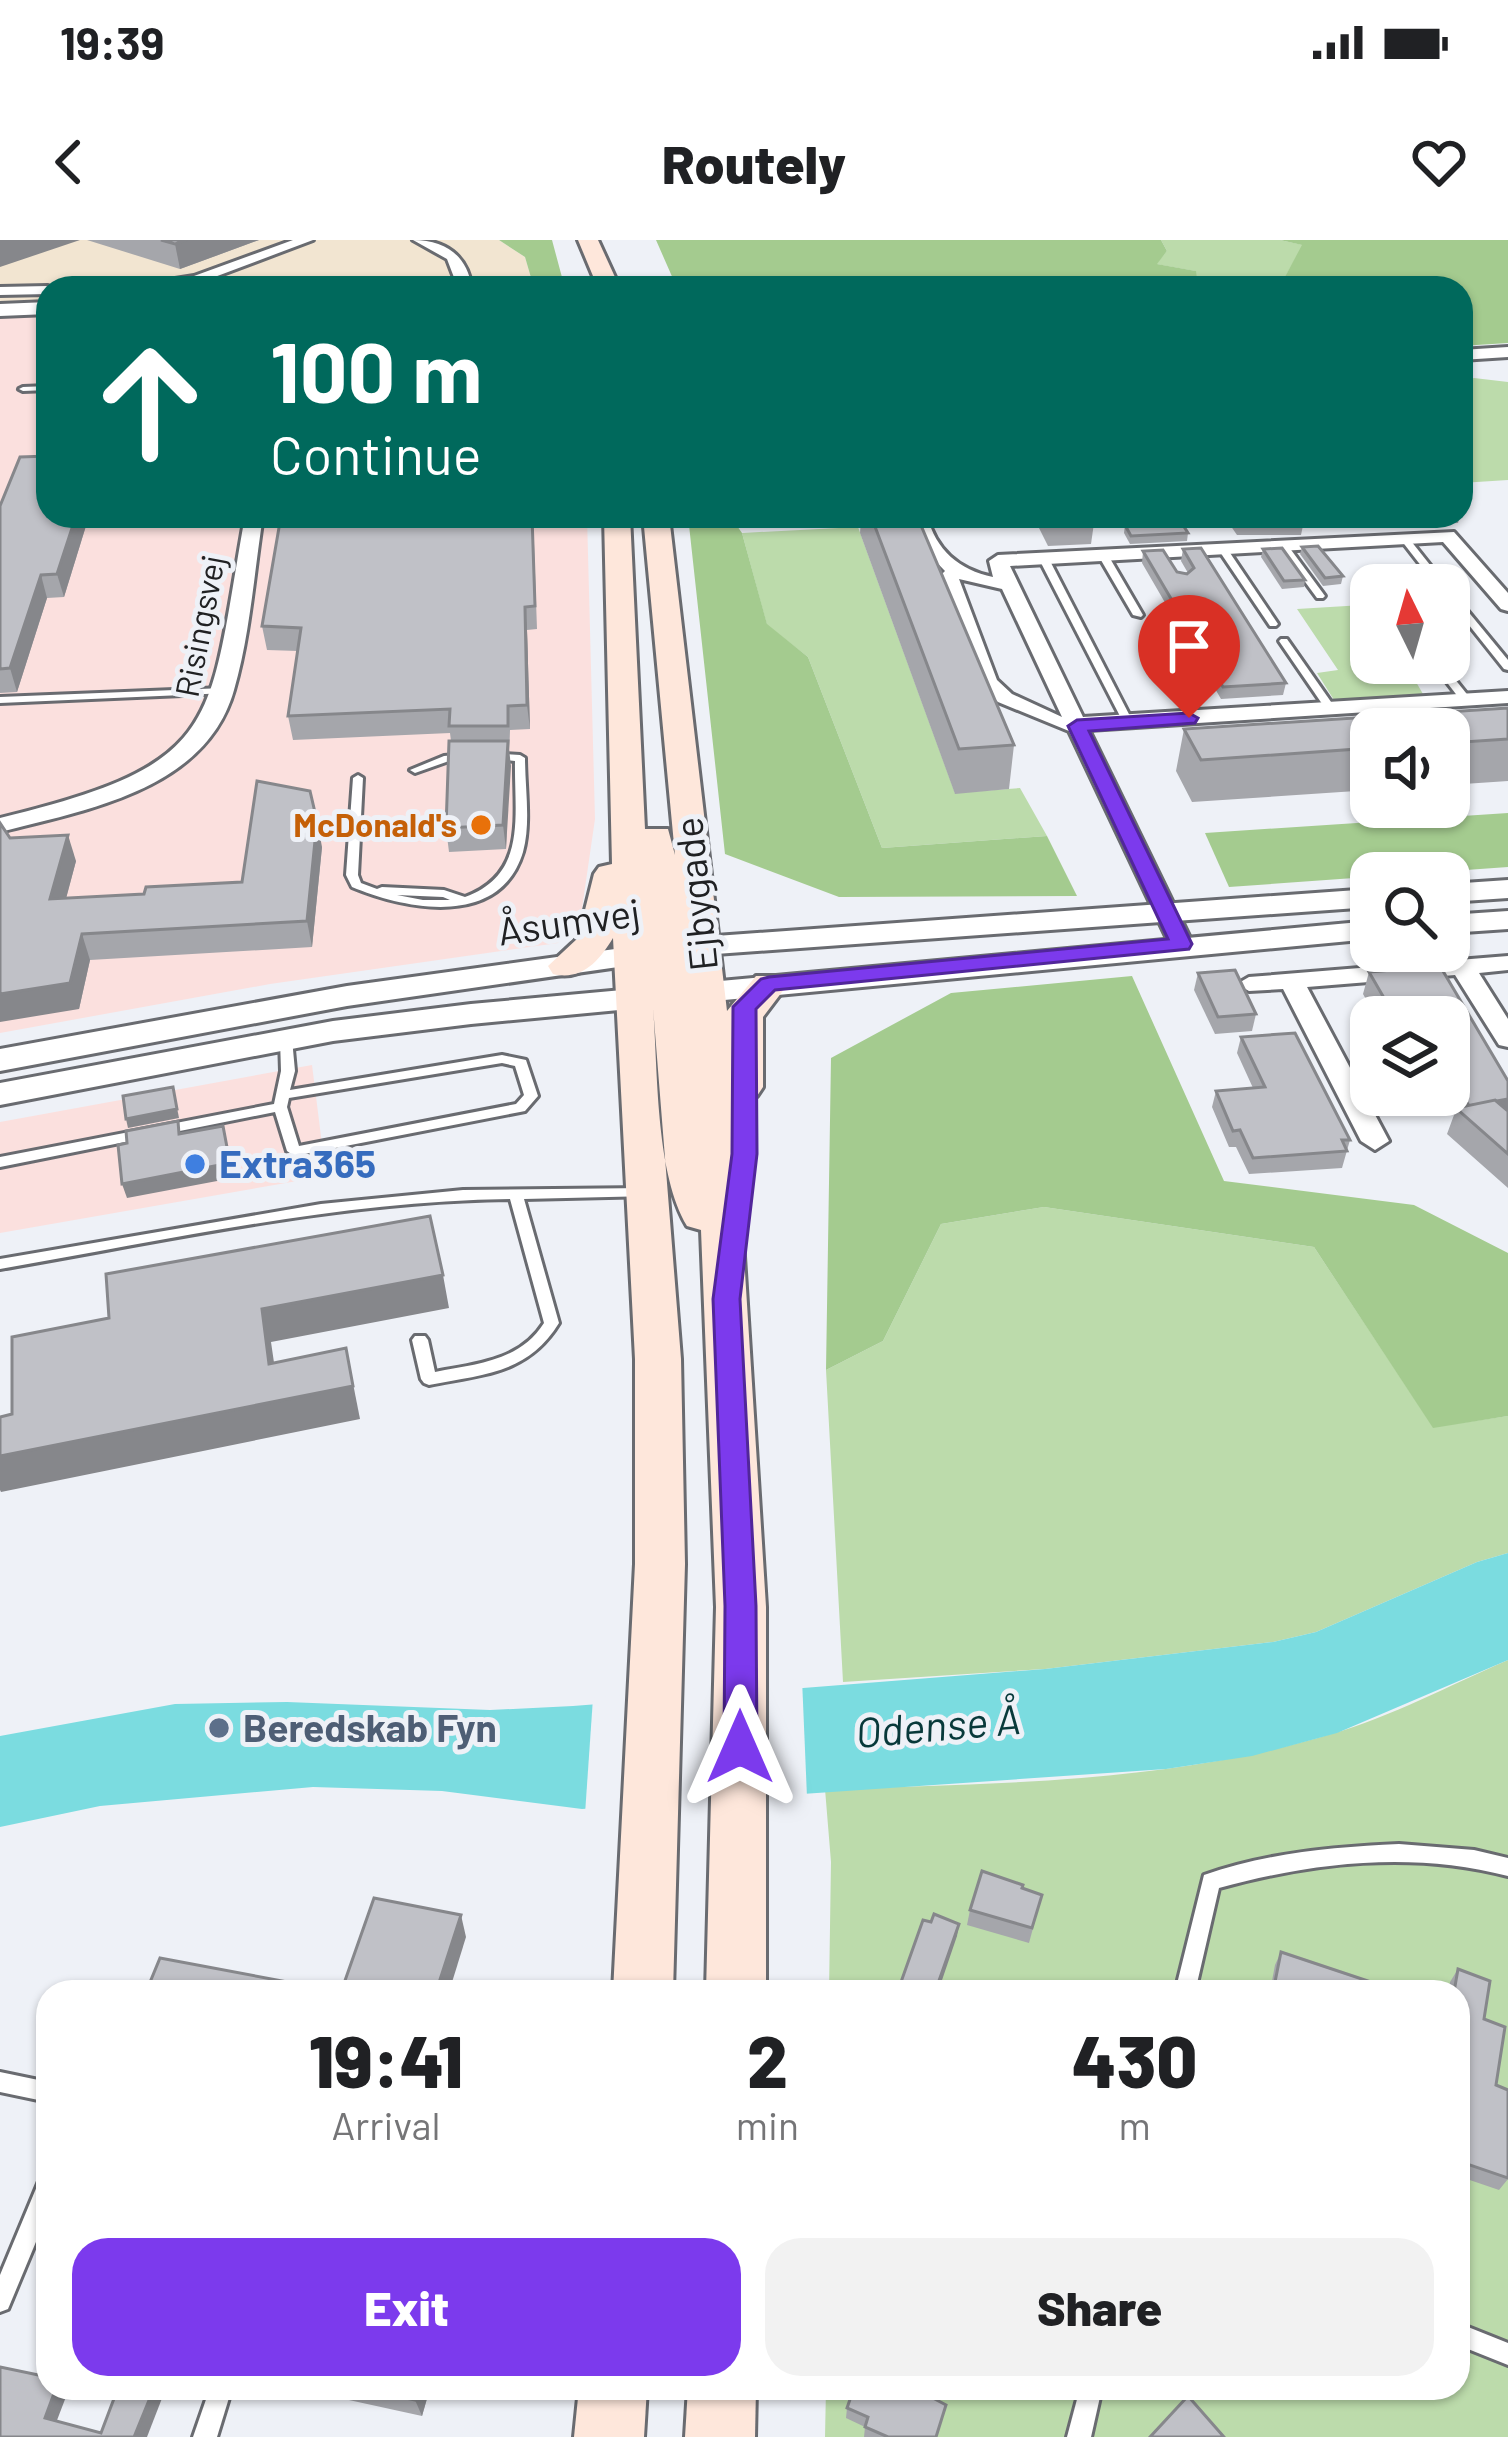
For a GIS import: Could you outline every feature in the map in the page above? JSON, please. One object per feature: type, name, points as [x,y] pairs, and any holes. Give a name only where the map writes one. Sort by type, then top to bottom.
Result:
[{"type":"main road","points":[[578,240],[587,276]]},
{"type":"main road","points":[[588,240],[604,276]]},
{"type":"main road","points":[[612,240],[622,276]]},
{"type":"main road","name":"Ejbygade","points":[[618,528],[629,826],[671,967],[727,1299],[741,1606],[736,1980]]},
{"type":"main road","name":"Ejbygade","points":[[645,1980],[658,1611],[658,1359],[635,1043],[671,967],[656,528]]},
{"type":"main road","points":[[625,695],[648,773],[671,967]]},
{"type":"main road","points":[[566,965],[581,958],[600,937],[610,878],[629,826]]},
{"type":"main road","points":[[727,1299],[744,1154],[742,1016],[750,999],[769,984]]},
{"type":"main road","points":[[609,2437],[612,2400]]},
{"type":"main road","points":[[720,2437],[722,2400]]},
{"type":"street","points":[[207,276],[306,240]]},
{"type":"street","points":[[420,240],[456,259],[464,276]]},
{"type":"street","points":[[0,291],[36,290]]},
{"type":"street","points":[[0,310],[36,309]]},
{"type":"street","points":[[1473,354],[1508,352]]},
{"type":"street","name":"Risingsvej","points":[[0,825],[82,804],[158,772],[202,737],[217,716],[224,692],[252,528]]},
{"type":"street","points":[[922,528],[928,547],[958,571],[982,582],[1008,583]]},
{"type":"street","points":[[1181,944],[998,561],[1103,555],[1169,559],[1223,548],[1448,536],[1508,605]]},
{"type":"street","points":[[958,571],[946,579],[988,683],[1049,721],[1077,726],[1508,697]]},
{"type":"street","points":[[1470,892],[1508,889]]},
{"type":"street","points":[[671,967],[740,924],[907,915],[1048,921],[1350,900]]},
{"type":"street","points":[[1470,923],[1508,920]]},
{"type":"street","points":[[671,967],[958,943],[1048,921]]},
{"type":"street","name":"Åsumvej","points":[[0,1060],[347,996],[566,965],[671,967],[769,984],[1350,932]]},
{"type":"street","points":[[1470,967],[1508,964]]},
{"type":"street","name":"Åsumvej","points":[[0,1094],[671,967]]},
{"type":"street","points":[[1249,984],[1397,972]]},
{"type":"street","points":[[1466,972],[1508,1039]]},
{"type":"street","points":[[1291,980],[1375,1141]]},
{"type":"street","points":[[333,1031],[388,1039],[597,1021],[626,1032],[635,1043]]},
{"type":"lane","points":[[23,388],[36,388]]},
{"type":"lane","points":[[1404,538],[1425,564]]},
{"type":"lane","points":[[1283,545],[1320,596]]},
{"type":"lane","points":[[1223,548],[1273,624]]},
{"type":"lane","points":[[1103,555],[1138,615]]},
{"type":"lane","points":[[1044,559],[1128,722]]},
{"type":"lane","points":[[1470,620],[1508,667]]},
{"type":"lane","points":[[1284,641],[1331,709]]},
{"type":"lane","points":[[1453,684],[1466,700]]},
{"type":"lane","points":[[0,700],[224,692]]},
{"type":"lane","points":[[358,778],[352,875],[356,884],[367,890],[415,890],[466,901],[500,882],[517,852],[520,758],[448,758],[415,770]]},
{"type":"lane","points":[[0,1162],[281,1101],[502,1059],[521,1064],[530,1096],[520,1108],[294,1151],[281,1101],[286,1039]]},
{"type":"lane","points":[[0,1264],[322,1209],[516,1195],[646,1193]]},
{"type":"lane","points":[[420,1340],[428,1378],[506,1363],[544,1340],[552,1323],[516,1195]]},
{"type":"lane","points":[[1188,1980],[1211,1881],[1274,1863],[1400,1854],[1489,1861],[1508,1867]]},
{"type":"lane","points":[[0,2082],[36,2090]]},
{"type":"lane","points":[[0,2301],[36,2216]]},
{"type":"lane","points":[[1470,2339],[1508,2354]]},
{"type":"lane","points":[[205,2437],[217,2400]]},
{"type":"lane","points":[[1079,2437],[1088,2400]]},
{"type":"shaded area","points":[[0,240],[499,240],[525,257],[531,276],[36,276],[36,301],[0,302]]},
{"type":"shaded area","points":[[36,316],[36,528],[587,528],[595,819],[580,922],[558,943],[270,984],[0,1033],[0,317]]},
{"type":"shaded area","points":[[312,1065],[326,1176],[0,1233],[0,1122]]},
{"type":"green space","points":[[499,240],[552,240],[562,276],[531,276],[525,257]]},
{"type":"green space","points":[[656,240],[1161,240],[1167,251],[1157,264],[1196,271],[1197,276],[672,276]]},
{"type":"green space","points":[[1161,240],[1280,240],[1303,245],[1286,276],[1196,276],[1195,271],[1156,264],[1167,251]]},
{"type":"green space","points":[[1280,240],[1508,240],[1508,343],[1473,345],[1473,276],[1285,276],[1302,245]]},
{"type":"green space","points":[[1473,378],[1508,382],[1508,480],[1473,482]]},
{"type":"green space","points":[[689,528],[738,528],[742,533],[767,624],[808,657],[882,848],[1047,836],[1077,896],[839,897],[725,854]]},
{"type":"green space","points":[[858,528],[955,793],[1020,788],[1047,836],[882,848],[808,657],[767,625],[742,533]]},
{"type":"green space","points":[[1350,606],[1350,684],[1417,684],[1423,694],[1334,700],[1317,673],[1338,670],[1297,609]]},
{"type":"green space","points":[[1508,813],[1508,867],[1470,870],[1470,852],[1350,852],[1350,878],[1229,887],[1205,833],[1350,823],[1350,828],[1470,828],[1470,816]]},
{"type":"green space","points":[[1132,976],[1224,1181],[1414,1205],[1508,1253],[1508,1416],[1433,1428],[1314,1247],[1044,1207],[941,1224],[883,1341],[826,1370],[831,1058],[951,993]]},
{"type":"green space","points":[[1044,1207],[1314,1247],[1433,1427],[1508,1416],[1508,1553],[1316,1632],[1273,1642],[1045,1669],[843,1682],[826,1370],[883,1341],[941,1224]]},
{"type":"green space","points":[[1508,1660],[1508,2437],[825,2437],[826,2400],[1470,2400],[1470,1980],[829,1980],[831,1862],[825,1789],[1144,1772],[1270,1750],[1398,1710]]},
{"type":"water","name":"Odense Å","points":[[1508,1553],[1508,1660],[1337,1733],[1252,1756],[1166,1769],[582,1809],[442,1791],[313,1787],[100,1806],[0,1827],[0,1736],[175,1704],[287,1702],[490,1710],[1045,1669],[1273,1642],[1316,1632]]},
{"type":"pier","points":[[802,1679],[807,1797],[585,1814],[593,1698]]},
{"type":"building","points":[[36,456],[36,528],[72,528],[57,574],[41,575],[10,668],[0,669],[0,506],[20,457]]},
{"type":"building","points":[[279,528],[532,528],[535,606],[525,607],[527,705],[508,706],[508,726],[449,726],[450,709],[288,716],[301,628],[262,626]]},
{"type":"building","points":[[876,528],[922,528],[1014,745],[959,749]]},
{"type":"building","points":[[1127,528],[1185,528],[1188,533],[1131,536]]},
{"type":"building","points":[[1318,546],[1343,576],[1325,578],[1302,547]]},
{"type":"building","points":[[1201,548],[1286,683],[1223,687],[1143,551],[1163,550],[1177,572],[1187,574],[1194,568],[1183,549]]},
{"type":"building","points":[[1282,548],[1305,580],[1284,581],[1263,549]]},
{"type":"building","points":[[1508,708],[1508,739],[1470,742],[1470,710]]},
{"type":"building","points":[[1350,718],[1350,749],[1201,760],[1184,729]]},
{"type":"building","name":"McDonald's","points":[[449,741],[508,741],[503,825],[446,828]]},
{"type":"building","points":[[257,781],[310,791],[317,821],[307,921],[82,934],[70,983],[0,994],[0,823],[10,838],[68,835],[50,899],[242,882]]},
{"type":"building","points":[[1235,970],[1256,1014],[1218,1017],[1198,973]]},
{"type":"building","points":[[1369,972],[1444,972],[1458,996],[1383,996]]},
{"type":"building","points":[[1470,1017],[1508,1081],[1508,1099],[1470,1106]]},
{"type":"building","points":[[1295,1033],[1350,1140],[1342,1140],[1347,1151],[1253,1158],[1240,1130],[1233,1131],[1216,1091],[1265,1087],[1241,1037]]},
{"type":"building","points":[[173,1087],[177,1109],[126,1119],[123,1096]]},
{"type":"building","points":[[1495,1100],[1508,1111],[1508,1154],[1465,1116],[1470,1116],[1470,1105]]},
{"type":"building","points":[[178,1121],[179,1134],[223,1126],[230,1163],[122,1184],[118,1145],[127,1143],[126,1131]]},
{"type":"building","points":[[430,1216],[443,1275],[262,1309],[269,1364],[346,1348],[353,1386],[0,1456],[0,1417],[12,1414],[12,1337],[109,1318],[106,1274]]},
{"type":"building","points":[[982,1871],[1042,1895],[1032,1928],[970,1910]]},
{"type":"building","points":[[374,1898],[461,1915],[440,1980],[345,1980]]},
{"type":"building","points":[[934,1914],[959,1924],[939,1980],[902,1980],[923,1920],[931,1922]]},
{"type":"building","points":[[1281,1952],[1365,1980],[1275,1980]]},
{"type":"building","points":[[160,1958],[277,1980],[151,1980]]},
{"type":"building","points":[[1458,1969],[1490,1981],[1484,2019],[1505,2027],[1496,2085],[1508,2090],[1508,2178],[1470,2165],[1470,1980],[1456,1980]]},
{"type":"building","points":[[0,2367],[36,2374],[36,2400],[52,2400],[45,2418],[101,2433],[113,2400],[149,2400],[134,2437],[0,2437]]},
{"type":"building","points":[[850,2400],[937,2400],[946,2405],[936,2437],[888,2437],[865,2427],[868,2417],[847,2408]]},
{"type":"building","points":[[1184,2400],[1192,2400],[1224,2437],[1150,2437]]},
{"type":"place","name":"McDonald's","points":[[481,825]]},
{"type":"place","name":"Extra365","points":[[195,1164]]},
{"type":"place","name":"Beredskab Fyn","points":[[219,1728]]},
{"type":"route","points":[[740,1747],[741,1606],[727,1299],[744,1154],[745,1007],[769,984],[1181,944],[1077,726],[1189,718]]}]
